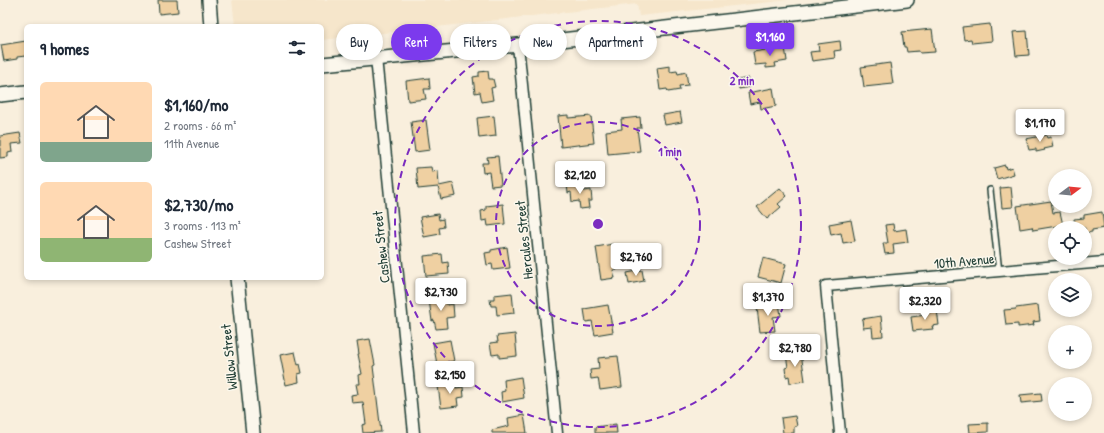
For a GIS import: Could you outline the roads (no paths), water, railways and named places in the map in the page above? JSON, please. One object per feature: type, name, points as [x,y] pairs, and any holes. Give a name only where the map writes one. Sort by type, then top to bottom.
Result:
[{"type":"main road","points":[[209,0],[211,24]]},
{"type":"main road","points":[[383,57],[518,45],[907,0]]},
{"type":"main road","points":[[324,64],[358,60]]},
{"type":"main road","points":[[0,95],[24,92]]},
{"type":"main road","name":"Willow Street","points":[[237,280],[253,433]]},
{"type":"street","name":"Hercules Street","points":[[518,45],[557,433]]},
{"type":"street","name":"Cashew Street","points":[[376,60],[414,433]]},
{"type":"street","name":"10th Avenue","points":[[840,433],[826,286],[1104,262]]},
{"type":"lane","points":[[990,190],[999,272]]}]
